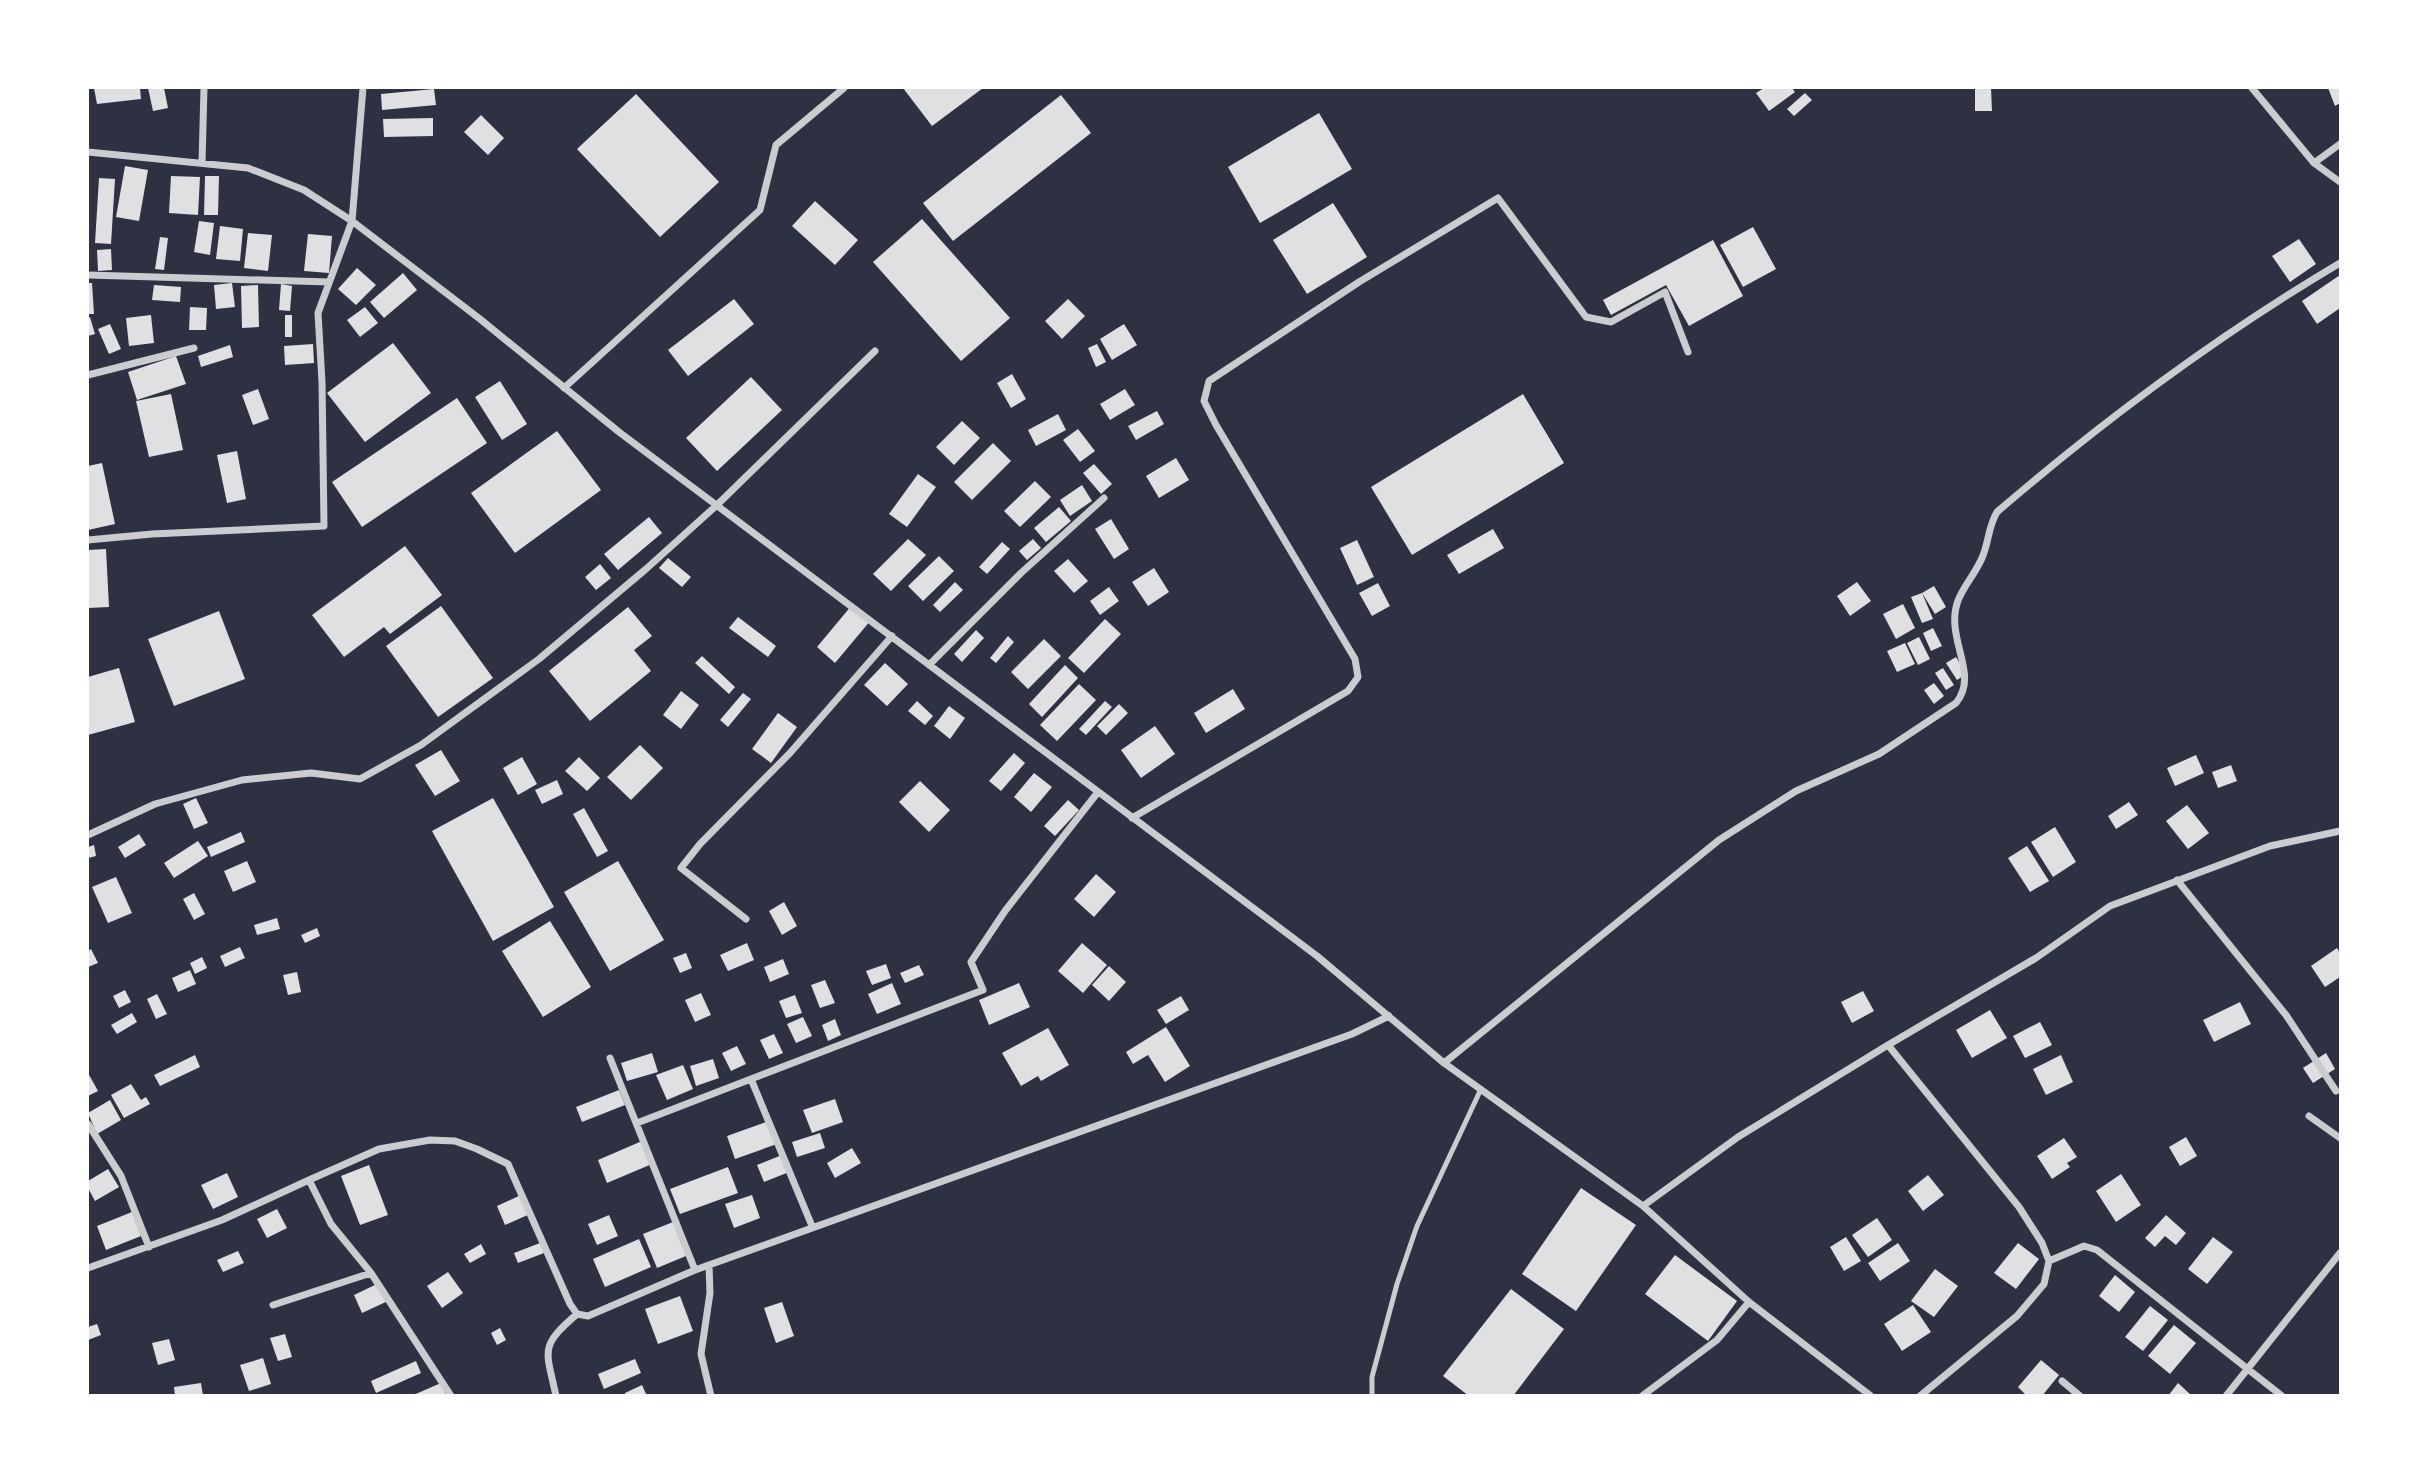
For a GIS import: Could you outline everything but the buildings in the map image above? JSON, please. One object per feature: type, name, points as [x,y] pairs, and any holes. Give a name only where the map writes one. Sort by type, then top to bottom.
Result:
[{"type":"street","points":[[202,163],[204,88]]},
{"type":"street","points":[[88,540],[152,534],[324,526],[318,313],[352,221],[363,88]]},
{"type":"street","points":[[565,388],[760,210],[776,145],[844,88]]},
{"type":"street","points":[[2252,88],[2314,163],[2340,182]]},
{"type":"street","points":[[2314,163],[2340,144]]},
{"type":"street","points":[[88,152],[248,168],[304,190],[352,221],[619,432],[1317,956],[1444,1063],[1643,1206],[1749,1302],[1871,1395]]},
{"type":"street","points":[[1132,818],[1348,691],[1358,677],[1355,659],[1203,401],[1209,381],[1359,282],[1498,198],[1586,317],[1611,322],[1665,292],[1688,352]]},
{"type":"street","points":[[1444,1063],[1719,840],[1796,791],[1879,754],[1956,703],[1963,695],[1966,684],[1955,630],[1955,615],[1965,584],[1981,561],[1990,524],[1997,512],[2111,417],[2290,293],[2340,263]]},
{"type":"street","points":[[88,275],[329,282]]},
{"type":"street","points":[[88,375],[194,348]]},
{"type":"street","points":[[88,835],[155,804],[242,780],[311,773],[360,779],[421,745],[539,659],[646,569],[717,505],[875,351]]},
{"type":"street","points":[[929,665],[1021,573],[1104,498]]},
{"type":"street","points":[[746,919],[681,868],[700,844],[790,753],[892,636]]},
{"type":"street","points":[[637,1123],[983,990],[971,962],[1006,911],[1098,792]]},
{"type":"street","points":[[1643,1206],[1738,1137],[2036,958],[2110,906],[2270,846],[2340,831]]},
{"type":"street","points":[[2177,880],[2286,1015],[2336,1091]]},
{"type":"street","points":[[88,1268],[222,1220],[379,1149],[430,1140],[455,1141],[508,1164],[570,1304],[577,1314],[588,1316],[695,1270],[811,1226],[1352,1034],[1389,1016]]},
{"type":"street","points":[[1888,1045],[2018,1206],[2042,1243],[2049,1261],[2044,1284],[2017,1317],[1920,1395]]},
{"type":"street","points":[[610,1058],[695,1270]]},
{"type":"street","points":[[751,1079],[811,1226]]},
{"type":"street","points":[[2309,1116],[2340,1138]]},
{"type":"street","points":[[88,1124],[121,1176],[149,1247]]},
{"type":"street","points":[[309,1180],[331,1224],[371,1273],[451,1395]]},
{"type":"street","points":[[2049,1261],[2084,1246],[2097,1250],[2282,1395]]},
{"type":"street","points":[[2226,1395],[2340,1253]]},
{"type":"street","points":[[709,1265],[708,1317],[701,1354],[711,1395]]},
{"type":"street","points":[[274,1305],[371,1273]]},
{"type":"street","points":[[1642,1395],[1717,1340],[1749,1302]]},
{"type":"street","points":[[556,1395],[548,1355],[551,1340],[577,1314]]},
{"type":"street","points":[[2062,1381],[2080,1395]]},
{"type":"lane","points":[[1373,1395],[1372,1377],[1417,1226],[1481,1089]]}]
